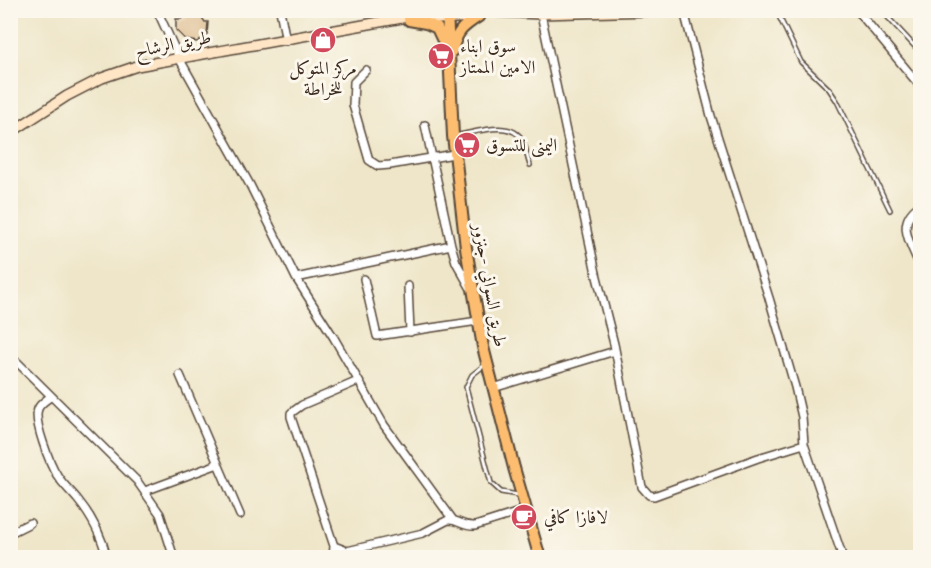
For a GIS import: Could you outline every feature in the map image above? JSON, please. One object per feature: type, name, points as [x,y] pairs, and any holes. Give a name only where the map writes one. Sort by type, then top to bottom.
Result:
[{"type":"main road","points":[[409,18],[424,10]]},
{"type":"main road","name":"طريق الرشاح","points":[[12,129],[102,78],[137,66],[179,58],[448,13],[686,11]]},
{"type":"main road","name":"طريق السواني -جنزور","points":[[448,13],[454,154],[463,232],[478,321],[493,388],[540,558]]},
{"type":"main road","points":[[450,60],[458,34],[474,13]]},
{"type":"main road","points":[[409,18],[437,28],[442,34],[450,60]]},
{"type":"street","points":[[157,10],[179,58],[250,185],[296,278],[384,425],[453,519],[462,525],[475,526],[526,510]]},
{"type":"street","points":[[280,10],[286,41]]},
{"type":"street","points":[[856,10],[921,86]]},
{"type":"street","points":[[686,11],[711,116],[795,387],[802,417],[804,444],[843,558]]},
{"type":"street","points":[[541,14],[596,273],[615,351],[642,487],[649,495],[659,495],[804,444]]},
{"type":"street","points":[[366,70],[354,82],[352,105],[369,160],[378,166],[454,154]]},
{"type":"street","points":[[424,125],[451,245],[461,272],[474,293]]},
{"type":"street","points":[[921,206],[909,215],[906,227],[907,235],[921,266]]},
{"type":"street","points":[[296,278],[451,245]]},
{"type":"street","points":[[364,279],[377,336],[478,321]]},
{"type":"street","points":[[408,286],[410,332]]},
{"type":"street","points":[[493,388],[615,351]]},
{"type":"street","points":[[10,355],[145,491],[160,514],[174,558]]},
{"type":"street","points":[[180,375],[240,515]]},
{"type":"street","points":[[333,558],[334,546],[291,413],[302,405],[358,381]]},
{"type":"street","points":[[51,396],[38,408],[41,435],[55,472],[91,519],[104,544],[107,558]]},
{"type":"street","points":[[145,491],[218,464]]},
{"type":"street","points":[[334,546],[348,551],[423,533],[453,519]]},
{"type":"street","points":[[10,533],[30,523]]},
{"type":"lane","points":[[776,10],[801,62],[829,89],[837,101],[890,210]]},
{"type":"lane","points":[[881,10],[921,52]]},
{"type":"lane","points":[[453,136],[508,129],[522,140],[530,165]]},
{"type":"lane","points":[[487,363],[472,375],[466,387],[491,483],[501,492],[522,495]]},
{"type":"building","points":[[190,13],[199,14],[205,22],[208,22],[207,34],[197,42],[186,40],[176,30],[176,19],[181,19]]},
{"type":"place","name":"مركز المتوكل للخراطة","points":[[323,40]]},
{"type":"place","name":"سوق ابناء الامين الممتاز","points":[[441,56]]},
{"type":"place","name":"اليمنى للتسوق","points":[[467,145]]},
{"type":"place","name":"لافازا كافي","points":[[524,517]]}]
